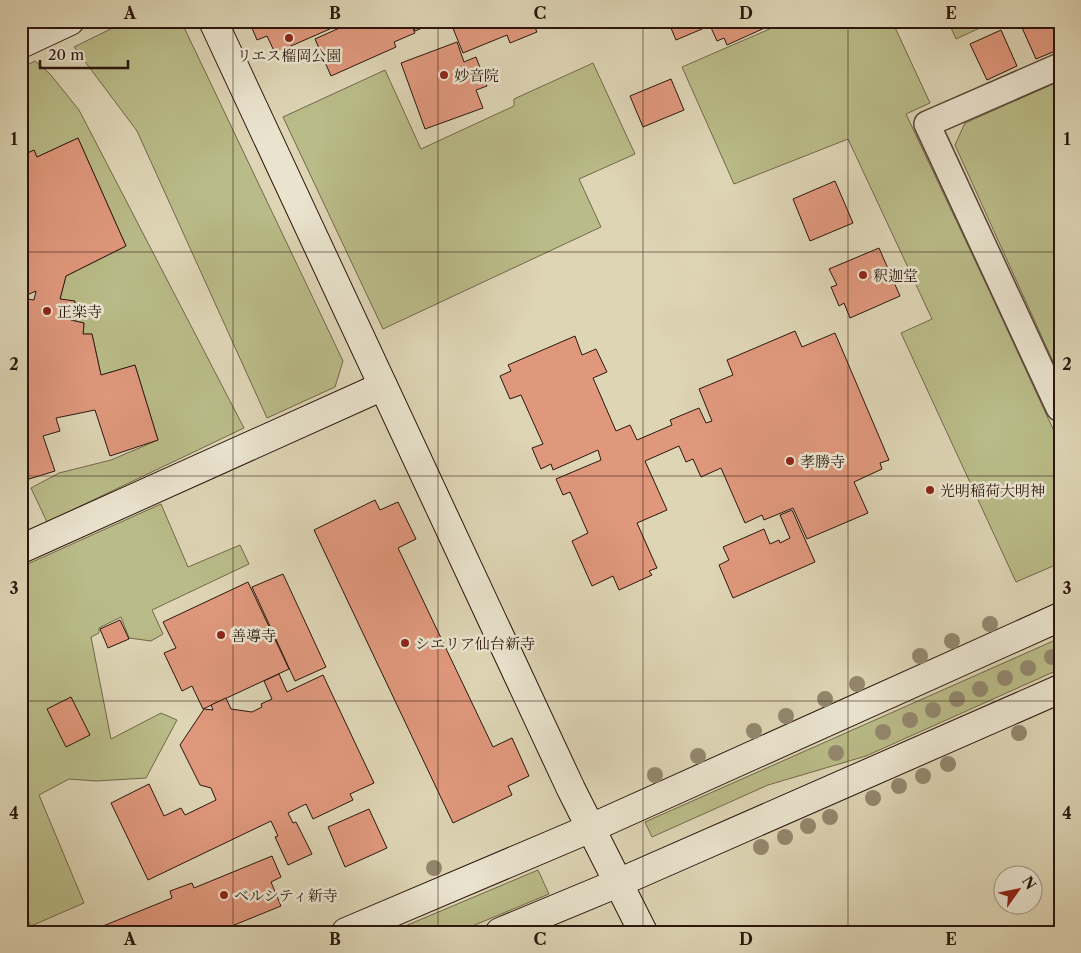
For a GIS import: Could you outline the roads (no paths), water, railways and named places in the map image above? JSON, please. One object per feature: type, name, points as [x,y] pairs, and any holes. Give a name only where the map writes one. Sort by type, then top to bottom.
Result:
[{"type":"street","points":[[21,44],[70,21]]},
{"type":"street","points":[[212,21],[591,828],[643,932]]},
{"type":"street","points":[[1059,408],[927,124],[1060,66]]},
{"type":"street","points":[[21,549],[383,386]]},
{"type":"street","points":[[346,932],[591,828],[1060,617]]},
{"type":"street","points":[[500,932],[618,883],[1060,689]]},
{"type":"place","name":"リエス榴岡公園","points":[[289,38]]},
{"type":"place","name":"妙音院","points":[[444,75]]},
{"type":"place","name":"釈迦堂","points":[[863,275]]},
{"type":"place","name":"正楽寺","points":[[47,311]]},
{"type":"place","name":"孝勝寺","points":[[790,461]]},
{"type":"place","name":"光明稲荷大明神","points":[[930,490]]},
{"type":"place","name":"善導寺","points":[[221,635]]},
{"type":"place","name":"シエリア仙台新寺","points":[[405,643]]},
{"type":"place","name":"ベルシティ新寺","points":[[224,895]]}]
